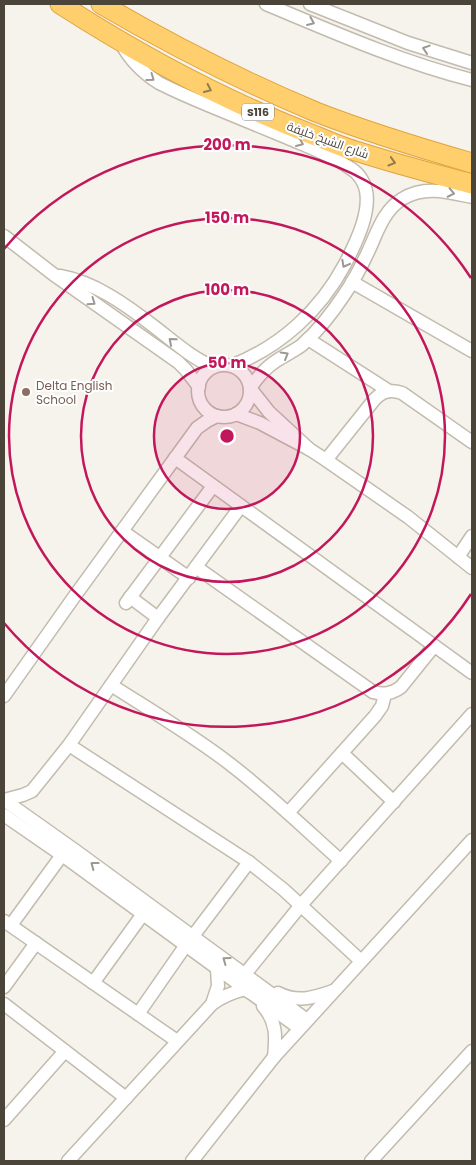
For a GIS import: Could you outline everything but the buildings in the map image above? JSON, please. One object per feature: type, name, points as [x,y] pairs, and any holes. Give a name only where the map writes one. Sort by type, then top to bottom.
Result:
[{"type":"highway","name":"شارع الشيخ خليفة","points":[[60,4],[120,41],[198,84],[286,124],[358,152],[472,184]]},
{"type":"highway","name":"شارع الشيخ خليفة","points":[[102,4],[211,64],[317,112],[387,137],[472,163]]},
{"type":"street","points":[[266,4],[404,59],[472,80]]},
{"type":"street","points":[[310,4],[408,43],[472,63]]},
{"type":"street","points":[[120,41],[124,50],[136,65],[159,83],[332,158],[355,171],[365,187],[366,206],[356,241],[341,271],[322,300],[298,324],[273,344],[260,353],[231,366]]},
{"type":"street","points":[[4,696],[197,428],[206,420],[217,416],[230,416],[241,410],[248,400],[250,388],[255,380],[275,361],[308,339],[332,312],[365,259],[388,212],[401,200],[426,190],[472,197]]},
{"type":"street","points":[[4,236],[52,274],[178,362],[186,370],[207,410],[217,416]]},
{"type":"street","points":[[52,274],[86,284],[111,297],[152,325],[186,352],[213,367]]},
{"type":"street","points":[[352,282],[472,351]]},
{"type":"street","points":[[308,339],[390,391]]},
{"type":"street","points":[[197,428],[200,409],[199,393],[203,375],[213,367],[231,366],[237,368],[246,377],[250,388],[270,412],[309,449]]},
{"type":"street","points":[[326,460],[374,400],[383,392],[390,391],[402,393],[472,442]]},
{"type":"street","points":[[236,414],[260,422],[326,460],[408,517],[472,568]]},
{"type":"street","points":[[175,458],[472,673]]},
{"type":"street","points":[[158,618],[128,600],[213,486]]},
{"type":"street","points":[[28,817],[28,803],[32,791],[69,745],[158,618],[240,506]]},
{"type":"street","points":[[122,532],[160,557],[193,572],[368,688],[379,693],[391,693],[401,687],[434,646]]},
{"type":"street","points":[[458,557],[472,536]]},
{"type":"street","points":[[111,685],[210,749],[258,786],[341,861]]},
{"type":"street","points":[[288,813],[379,711],[385,694]]},
{"type":"street","points":[[68,1161],[212,1004],[248,981],[301,905],[472,714]]},
{"type":"street","points":[[69,745],[249,862],[301,905],[362,961]]},
{"type":"street","points":[[342,753],[394,802]]},
{"type":"street","points":[[4,800],[23,796],[32,791]]},
{"type":"street","points":[[4,800],[303,1024]]},
{"type":"street","points":[[4,815],[142,914],[189,940],[217,968],[248,981],[264,984],[283,996],[296,999],[310,998],[335,990]]},
{"type":"street","points":[[192,1161],[274,1057],[472,840]]},
{"type":"street","points":[[62,855],[7,923],[177,1042]]},
{"type":"street","points":[[138,1014],[189,940],[249,862]]},
{"type":"street","points":[[93,983],[142,914]]},
{"type":"street","points":[[4,987],[36,943]]},
{"type":"street","points":[[212,1004],[218,986],[217,968]]},
{"type":"street","points":[[248,981],[272,1018],[276,1040],[274,1057]]},
{"type":"street","points":[[4,1004],[126,1098]]},
{"type":"street","points":[[4,1120],[65,1051]]},
{"type":"street","points":[[371,1161],[472,1051]]},
{"type":"place","name":"Delta English School","points":[[26,392]]}]
